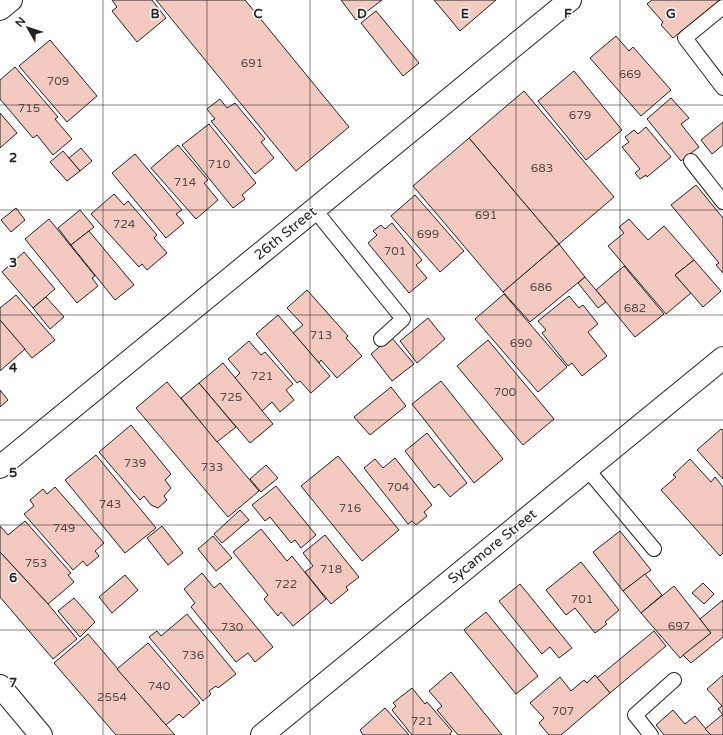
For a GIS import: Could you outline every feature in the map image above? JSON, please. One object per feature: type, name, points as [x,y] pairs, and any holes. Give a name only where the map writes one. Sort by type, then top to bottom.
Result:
[{"type":"street","points":[[0,8],[11,0]]},
{"type":"street","name":"26th Street","points":[[0,467],[570,0]]},
{"type":"street","name":"Sycamore Street","points":[[262,735],[723,358]]},
{"type":"street","points":[[0,686],[40,735]]},
{"type":"lane","points":[[723,7],[685,38],[723,88]]},
{"type":"lane","points":[[690,162],[723,202]]},
{"type":"lane","points":[[314,210],[403,319],[381,339]]},
{"type":"lane","points":[[587,469],[654,549]]},
{"type":"lane","points":[[651,735],[635,715],[674,680]]},
{"type":"building","points":[[112,0],[152,0],[166,18],[137,42],[112,11],[117,7]]},
{"type":"building","points":[[156,0],[245,0],[349,127],[296,171]]},
{"type":"building","points":[[341,0],[382,0],[356,20]]},
{"type":"building","points":[[434,0],[496,0],[460,31]]},
{"type":"building","points":[[652,0],[720,0],[673,38],[661,25],[663,22],[647,4]]},
{"type":"building","points":[[376,11],[419,63],[403,76],[361,23]]},
{"type":"building","points":[[616,36],[629,51],[633,47],[671,90],[641,116],[590,58]]},
{"type":"building","points":[[50,40],[97,96],[67,122],[19,66]]},
{"type":"building","points":[[15,67],[58,117],[55,119],[72,139],[53,155],[37,135],[33,138],[0,99],[0,80]]},
{"type":"building","points":[[574,71],[622,130],[586,160],[538,101]]},
{"type":"building","points":[[524,91],[614,197],[559,244],[469,138]]},
{"type":"building","points":[[671,98],[689,118],[681,124],[699,147],[681,161],[647,119]]},
{"type":"building","points":[[220,99],[227,108],[235,103],[265,139],[261,142],[274,158],[255,174],[211,121],[215,119],[207,109]]},
{"type":"building","points":[[0,113],[17,133],[0,148]]},
{"type":"building","points":[[723,122],[723,145],[712,154],[701,140]]},
{"type":"building","points":[[209,124],[256,183],[242,195],[245,199],[233,208],[182,145]]},
{"type":"building","points":[[646,127],[671,157],[647,177],[646,175],[640,179],[635,173],[640,169],[622,147],[629,142],[625,137],[634,130],[638,134]]},
{"type":"building","points":[[469,138],[559,244],[503,292],[413,186]]},
{"type":"building","points":[[178,145],[208,180],[204,183],[218,200],[196,219],[151,168]]},
{"type":"building","points":[[81,148],[92,161],[80,171],[69,158]]},
{"type":"building","points":[[63,151],[80,171],[67,181],[50,162]]},
{"type":"building","points":[[135,154],[182,210],[176,214],[184,223],[166,238],[112,173]]},
{"type":"building","points":[[696,185],[723,218],[723,273],[716,265],[719,263],[671,205]]},
{"type":"building","points":[[114,194],[124,205],[128,201],[157,235],[154,238],[167,253],[147,270],[142,264],[139,267],[91,214]]},
{"type":"building","points":[[415,195],[464,251],[440,272],[391,216]]},
{"type":"building","points":[[16,208],[25,220],[11,232],[1,220]]},
{"type":"building","points":[[80,210],[94,227],[71,245],[58,228]]},
{"type":"building","points":[[49,219],[95,276],[92,278],[98,286],[77,303],[25,239]]},
{"type":"building","points":[[629,219],[648,240],[664,226],[694,260],[675,275],[691,293],[666,314],[608,246],[624,233],[619,227]]},
{"type":"building","points":[[392,223],[422,260],[416,265],[427,278],[409,293],[368,243],[377,235],[373,231],[381,225],[385,229]]},
{"type":"building","points":[[89,231],[134,285],[115,300],[71,245]]},
{"type":"building","points":[[559,244],[585,277],[530,322],[503,292]]},
{"type":"building","points":[[24,252],[55,289],[33,308],[2,272]]},
{"type":"building","points":[[694,260],[721,291],[703,307],[675,275]]},
{"type":"building","points":[[624,266],[664,314],[635,337],[596,290]]},
{"type":"building","points":[[585,277],[606,302],[598,308],[578,283]]},
{"type":"building","points":[[307,290],[348,336],[346,338],[362,356],[337,378],[321,360],[319,363],[293,333],[303,325],[287,308]]},
{"type":"building","points":[[504,294],[567,367],[538,392],[475,319]]},
{"type":"building","points":[[16,295],[55,340],[32,358],[0,320],[0,308]]},
{"type":"building","points":[[569,296],[579,308],[583,305],[598,324],[588,332],[607,356],[582,376],[572,363],[568,366],[542,333],[546,330],[538,321]]},
{"type":"building","points":[[46,297],[64,317],[50,329],[33,308]]},
{"type":"building","points":[[278,315],[330,376],[311,393],[300,381],[297,383],[256,334]]},
{"type":"building","points":[[428,318],[445,339],[417,363],[400,341]]},
{"type":"building","points":[[0,320],[25,349],[0,371]]},
{"type":"building","points":[[391,337],[414,364],[392,381],[371,354]]},
{"type":"building","points":[[488,340],[554,419],[523,445],[457,366]]},
{"type":"building","points":[[249,341],[261,355],[265,352],[293,384],[286,390],[294,400],[280,412],[272,402],[262,411],[235,378],[240,373],[228,359]]},
{"type":"building","points":[[223,363],[273,424],[250,443],[199,383]]},
{"type":"building","points":[[441,381],[503,459],[474,483],[412,404]]},
{"type":"building","points":[[167,382],[259,491],[228,517],[136,408]]},
{"type":"building","points":[[199,383],[236,427],[217,442],[181,398]]},
{"type":"building","points":[[391,387],[406,406],[370,435],[354,417]]},
{"type":"building","points":[[0,390],[8,400],[0,407]]},
{"type":"building","points":[[131,425],[171,474],[165,480],[171,488],[164,496],[167,500],[158,508],[151,505],[144,496],[140,500],[99,452]]},
{"type":"building","points":[[721,429],[723,430],[723,479],[697,450]]},
{"type":"building","points":[[427,433],[467,483],[450,497],[439,484],[434,488],[405,451]]},
{"type":"building","points":[[96,455],[156,528],[125,553],[65,480]]},
{"type":"building","points":[[338,456],[399,530],[362,561],[301,486]]},
{"type":"building","points":[[395,458],[432,505],[424,512],[427,516],[416,525],[412,521],[408,524],[364,468],[375,459],[383,468]]},
{"type":"building","points":[[690,459],[711,482],[715,477],[723,487],[723,553],[720,556],[661,490],[676,477],[673,475]]},
{"type":"building","points":[[266,465],[278,478],[261,492],[250,479]]},
{"type":"building","points":[[276,486],[316,535],[301,548],[295,540],[291,543],[270,517],[265,521],[252,505]]},
{"type":"building","points":[[55,487],[104,543],[95,551],[99,556],[87,566],[83,561],[73,570],[24,514],[34,506],[30,500],[43,489],[47,494]]},
{"type":"building","points":[[240,510],[249,520],[222,543],[214,534]]},
{"type":"building","points":[[25,521],[71,573],[68,575],[74,582],[48,604],[0,552],[0,526],[8,535]]},
{"type":"building","points":[[162,526],[183,553],[168,565],[147,538]]},
{"type":"building","points":[[261,529],[287,561],[292,556],[326,599],[293,626],[281,612],[278,616],[264,599],[268,595],[233,552]]},
{"type":"building","points":[[620,531],[651,570],[623,591],[593,552]]},
{"type":"building","points":[[325,535],[359,577],[346,587],[348,590],[331,604],[305,572],[313,566],[303,553]]},
{"type":"building","points":[[213,536],[232,558],[216,571],[198,549]]},
{"type":"building","points":[[0,552],[48,604],[77,639],[53,659],[0,597]]},
{"type":"building","points":[[581,562],[619,610],[605,622],[607,624],[595,633],[575,608],[566,615],[546,590]]},
{"type":"building","points":[[202,573],[214,588],[220,583],[273,647],[255,662],[248,653],[236,662],[191,607],[195,603],[184,589]]},
{"type":"building","points":[[645,574],[662,595],[641,613],[623,591]]},
{"type":"building","points":[[125,575],[138,590],[112,613],[99,597]]},
{"type":"building","points":[[703,583],[714,594],[704,604],[692,593]]},
{"type":"building","points":[[520,584],[572,648],[559,658],[550,647],[542,654],[499,601]]},
{"type":"building","points":[[674,586],[711,633],[680,658],[641,613]]},
{"type":"building","points":[[74,598],[95,622],[80,637],[58,611]]},
{"type":"building","points":[[723,600],[723,637],[691,663],[683,655],[711,633],[700,619]]},
{"type":"building","points":[[486,612],[538,676],[516,694],[464,630]]},
{"type":"building","points":[[187,614],[236,674],[218,688],[216,686],[209,691],[211,694],[203,701],[149,637],[157,631],[161,636]]},
{"type":"building","points":[[654,631],[666,646],[610,693],[597,678]]},
{"type":"building","points":[[88,634],[175,735],[116,735],[54,663]]},
{"type":"building","points":[[148,643],[200,703],[183,718],[179,714],[166,725],[117,669]]},
{"type":"building","points":[[451,672],[502,735],[458,735],[437,710],[442,706],[429,691]]},
{"type":"building","points":[[595,675],[610,693],[561,735],[549,735],[539,723],[544,718],[530,703],[560,677],[571,691],[584,680],[587,683]]},
{"type":"building","points":[[723,675],[723,715],[718,709],[722,706],[707,689]]},
{"type":"building","points":[[412,688],[425,704],[427,702],[452,731],[450,734],[451,735],[412,735],[392,710],[396,706],[393,703]]},
{"type":"building","points":[[385,708],[409,735],[363,735],[360,730]]},
{"type":"building","points":[[673,710],[685,724],[695,716],[711,735],[664,735],[656,725]]},
{"type":"building","points":[[723,714],[723,735],[711,735],[705,729]]}]
